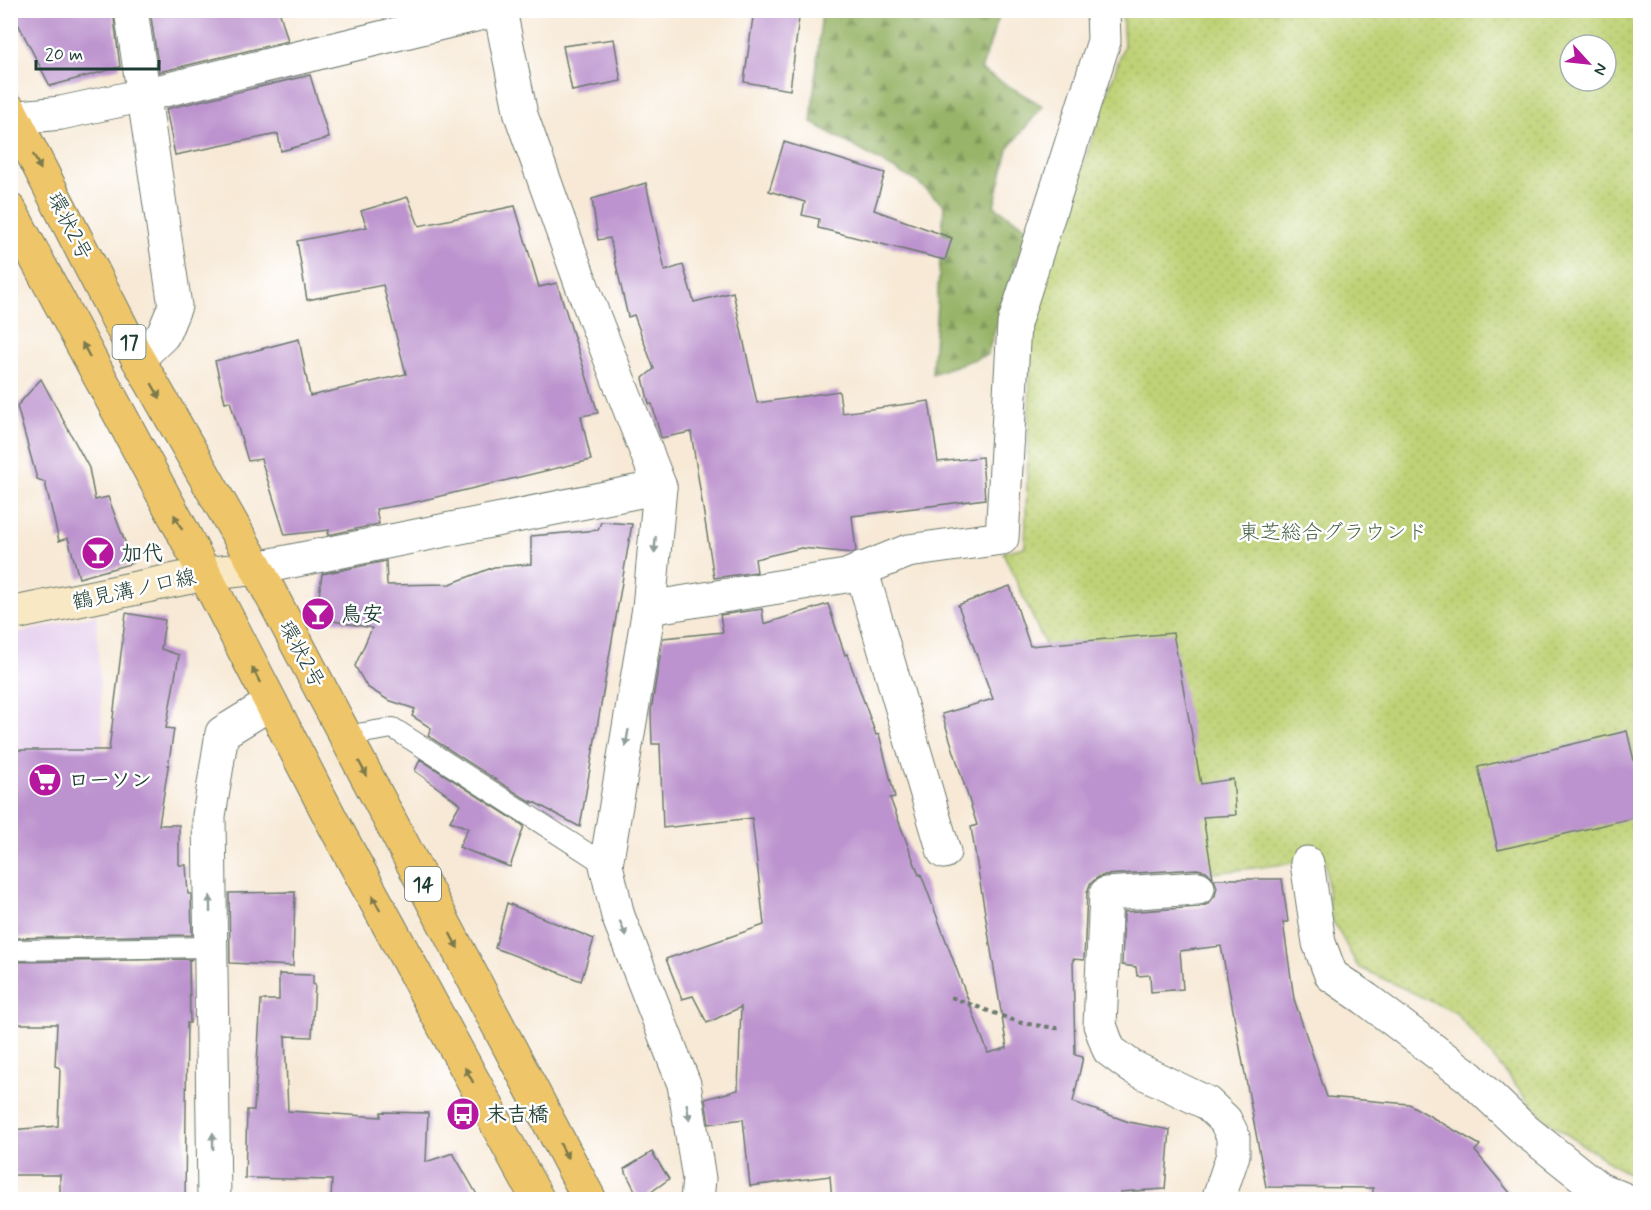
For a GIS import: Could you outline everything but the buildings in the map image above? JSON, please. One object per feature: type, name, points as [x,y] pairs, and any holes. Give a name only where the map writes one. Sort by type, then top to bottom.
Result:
[{"type":"main road","name":"環状2号","points":[[12,115],[138,359],[257,568],[590,1200]]},
{"type":"main road","name":"環状2号","points":[[10,210],[205,574],[402,951],[538,1200]]},
{"type":"main road","name":"鶴見溝ノ口線","points":[[10,614],[205,574],[257,568]]},
{"type":"street","points":[[131,10],[175,306],[164,335],[138,359]]},
{"type":"street","points":[[12,115],[61,113],[144,95],[496,10]]},
{"type":"street","points":[[500,10],[521,115],[582,286],[660,487],[649,608],[606,865],[618,916],[684,1084],[699,1179],[697,1200]]},
{"type":"street","points":[[649,608],[846,576],[908,551],[1002,538],[1014,324],[1104,41],[1102,10]]},
{"type":"street","points":[[257,568],[660,487]]},
{"type":"street","points":[[861,569],[944,852]]},
{"type":"street","points":[[214,1200],[209,816],[222,733],[271,703]]},
{"type":"street","points":[[1307,862],[1318,943],[1331,975],[1469,1077],[1526,1131],[1599,1189],[1626,1200]]},
{"type":"street","points":[[1198,888],[1106,894],[1100,1025],[1109,1050],[1132,1067],[1207,1103],[1225,1120],[1233,1136],[1233,1155],[1218,1200]]},
{"type":"lane","points":[[345,736],[393,728],[606,865]]},
{"type":"lane","points":[[10,950],[210,947]]},
{"type":"path","points":[[951,997],[1021,1023],[1102,1031]]},
{"type":"shaded area","points":[[96,615],[103,741],[81,856],[11,858],[10,635]]},
{"type":"green space","points":[[822,11],[1001,11],[981,70],[1043,106],[1008,149],[994,206],[1028,228],[987,355],[932,374],[944,205],[917,182],[811,122]]},
{"type":"green space","name":"東芝総合グラウンド","points":[[1122,11],[1640,11],[1640,1177],[1621,1170],[1545,1120],[1456,1013],[1358,967],[1330,915],[1325,859],[1103,887],[1072,704],[1003,552],[1025,547],[1032,315],[1124,45]]},
{"type":"place","name":"加代","points":[[98,553]]},
{"type":"place","name":"鳥安","points":[[318,614]]},
{"type":"place","name":"ローソン","points":[[45,780]]},
{"type":"place","name":"末吉橋","points":[[463,1114]]}]
